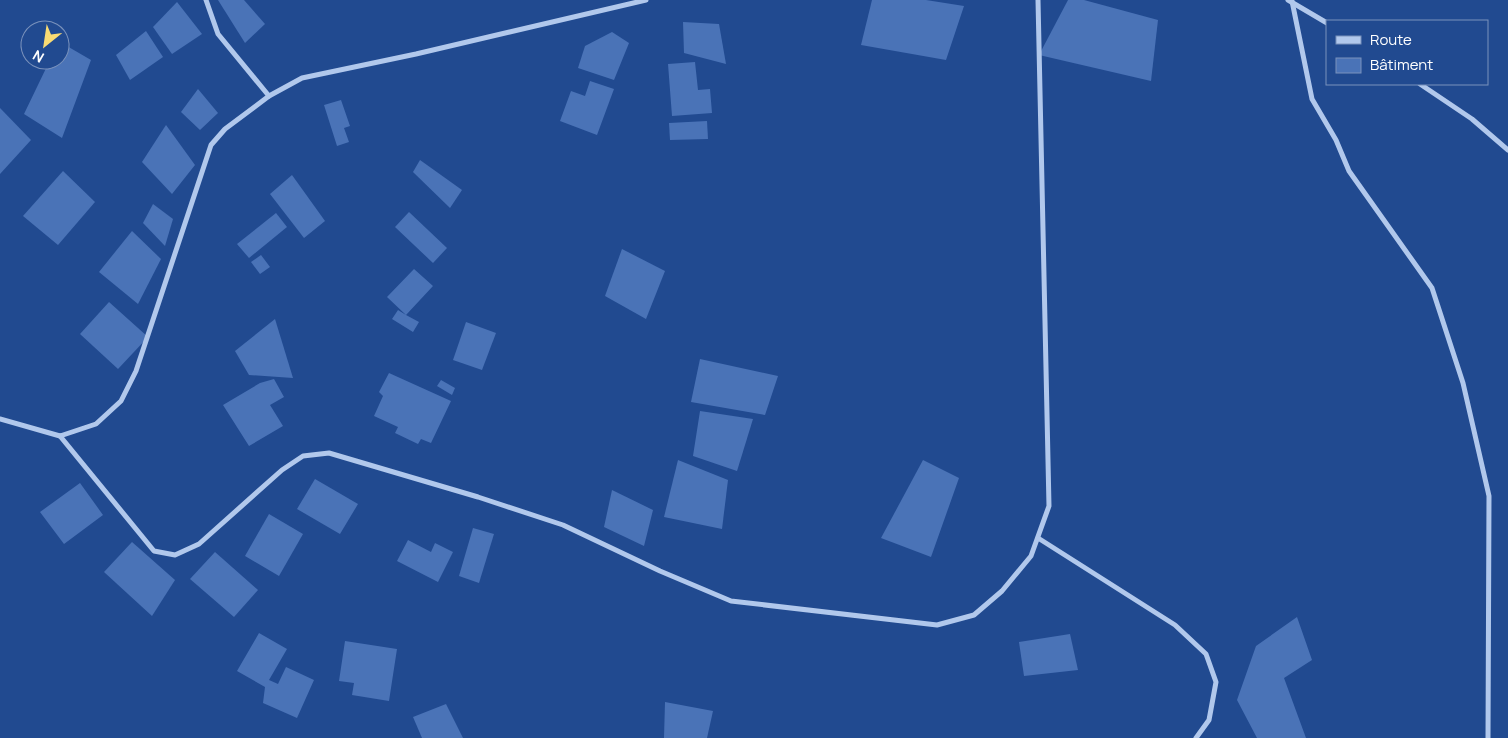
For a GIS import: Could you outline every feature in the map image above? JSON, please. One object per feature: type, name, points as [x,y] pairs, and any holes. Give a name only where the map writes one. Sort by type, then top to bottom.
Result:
[{"type":"street","points":[[206,0],[218,34],[269,96]]},
{"type":"street","points":[[0,419],[60,436],[96,424],[121,401],[136,371],[211,145],[225,129],[269,96],[302,78],[416,54],[646,0]]},
{"type":"street","points":[[60,436],[154,551],[175,555],[199,544],[289,465],[303,456],[329,453],[478,497],[563,525],[660,571],[731,601],[937,625],[974,615],[1002,591],[1031,556],[1050,506],[1038,0]]},
{"type":"street","points":[[1290,1],[1326,22]]},
{"type":"street","points":[[1290,1],[1312,99],[1336,140],[1349,171],[1432,288],[1463,383],[1489,496],[1488,738]]},
{"type":"street","points":[[1421,85],[1472,119],[1508,150]]},
{"type":"street","points":[[1038,538],[1175,625],[1206,654],[1216,682],[1209,720],[1196,738]]},
{"type":"building","points":[[218,0],[244,0],[265,24],[245,43]]},
{"type":"building","points":[[872,0],[926,0],[964,6],[946,60],[861,45]]},
{"type":"building","points":[[1068,0],[1084,0],[1158,20],[1151,81],[1039,55]]},
{"type":"building","points":[[177,2],[202,34],[172,54],[153,27]]},
{"type":"building","points":[[683,22],[719,24],[726,64],[684,53]]},
{"type":"building","points":[[146,31],[163,57],[130,80],[116,55]]},
{"type":"building","points":[[612,32],[629,43],[614,80],[578,68],[585,46]]},
{"type":"building","points":[[70,48],[91,60],[62,138],[24,114],[45,70],[70,70]]},
{"type":"building","points":[[695,62],[698,90],[710,89],[712,113],[672,116],[668,64]]},
{"type":"building","points":[[590,81],[614,89],[597,135],[560,121],[571,91],[585,96]]},
{"type":"building","points":[[198,89],[218,113],[200,130],[181,112]]},
{"type":"building","points":[[341,100],[350,126],[344,128],[349,142],[337,146],[324,105]]},
{"type":"building","points":[[0,108],[31,140],[0,174]]},
{"type":"building","points":[[707,121],[708,139],[670,140],[669,123]]},
{"type":"building","points":[[166,125],[195,165],[172,194],[142,162]]},
{"type":"building","points":[[420,160],[462,190],[450,208],[413,172]]},
{"type":"building","points":[[63,171],[95,202],[58,245],[23,216]]},
{"type":"building","points":[[292,175],[325,221],[304,238],[270,194]]},
{"type":"building","points":[[153,204],[173,219],[165,246],[143,223]]},
{"type":"building","points":[[409,212],[447,248],[433,263],[395,227]]},
{"type":"building","points":[[276,213],[287,227],[249,258],[237,244]]},
{"type":"building","points":[[132,231],[161,259],[138,304],[99,272]]},
{"type":"building","points":[[622,249],[665,271],[646,319],[605,296]]},
{"type":"building","points":[[261,255],[270,267],[260,274],[251,262]]},
{"type":"building","points":[[414,269],[433,286],[406,315],[387,297]]},
{"type":"building","points":[[109,302],[148,337],[118,369],[80,334]]},
{"type":"building","points":[[398,310],[419,322],[413,332],[392,319]]},
{"type":"building","points":[[275,319],[293,378],[249,375],[235,351]]},
{"type":"building","points":[[466,322],[496,333],[482,370],[453,360]]},
{"type":"building","points":[[700,359],[778,376],[765,415],[691,402]]},
{"type":"building","points":[[389,373],[451,401],[431,443],[421,439],[418,444],[395,433],[398,427],[374,416],[383,396],[379,392]]},
{"type":"building","points":[[274,379],[284,397],[270,405],[283,426],[249,446],[223,405],[260,383]]},
{"type":"building","points":[[441,380],[455,388],[452,395],[437,386]]},
{"type":"building","points":[[700,411],[753,419],[737,471],[693,456]]},
{"type":"building","points":[[678,460],[728,480],[722,529],[664,517]]},
{"type":"building","points":[[923,460],[959,478],[931,557],[881,538]]},
{"type":"building","points":[[315,479],[358,504],[340,534],[297,509]]},
{"type":"building","points":[[80,483],[103,515],[64,544],[40,512]]},
{"type":"building","points":[[612,490],[653,510],[644,546],[604,527]]},
{"type":"building","points":[[269,514],[303,534],[279,576],[245,556]]},
{"type":"building","points":[[473,528],[494,534],[479,583],[459,576]]},
{"type":"building","points":[[408,540],[431,552],[435,543],[453,552],[438,582],[397,561]]},
{"type":"building","points":[[132,542],[175,580],[152,616],[104,572]]},
{"type":"building","points":[[215,552],[258,590],[234,617],[190,579]]},
{"type":"building","points":[[1297,617],[1312,660],[1284,678],[1306,738],[1257,738],[1237,700],[1256,646]]},
{"type":"building","points":[[259,633],[287,649],[269,680],[278,684],[286,667],[314,680],[297,718],[263,703],[265,687],[237,671]]},
{"type":"building","points":[[1070,634],[1078,670],[1024,676],[1019,642]]},
{"type":"building","points":[[345,641],[397,649],[389,701],[352,695],[354,683],[339,681]]},
{"type":"building","points":[[665,702],[713,711],[707,738],[664,738]]},
{"type":"building","points":[[446,704],[463,738],[422,738],[413,717]]}]
